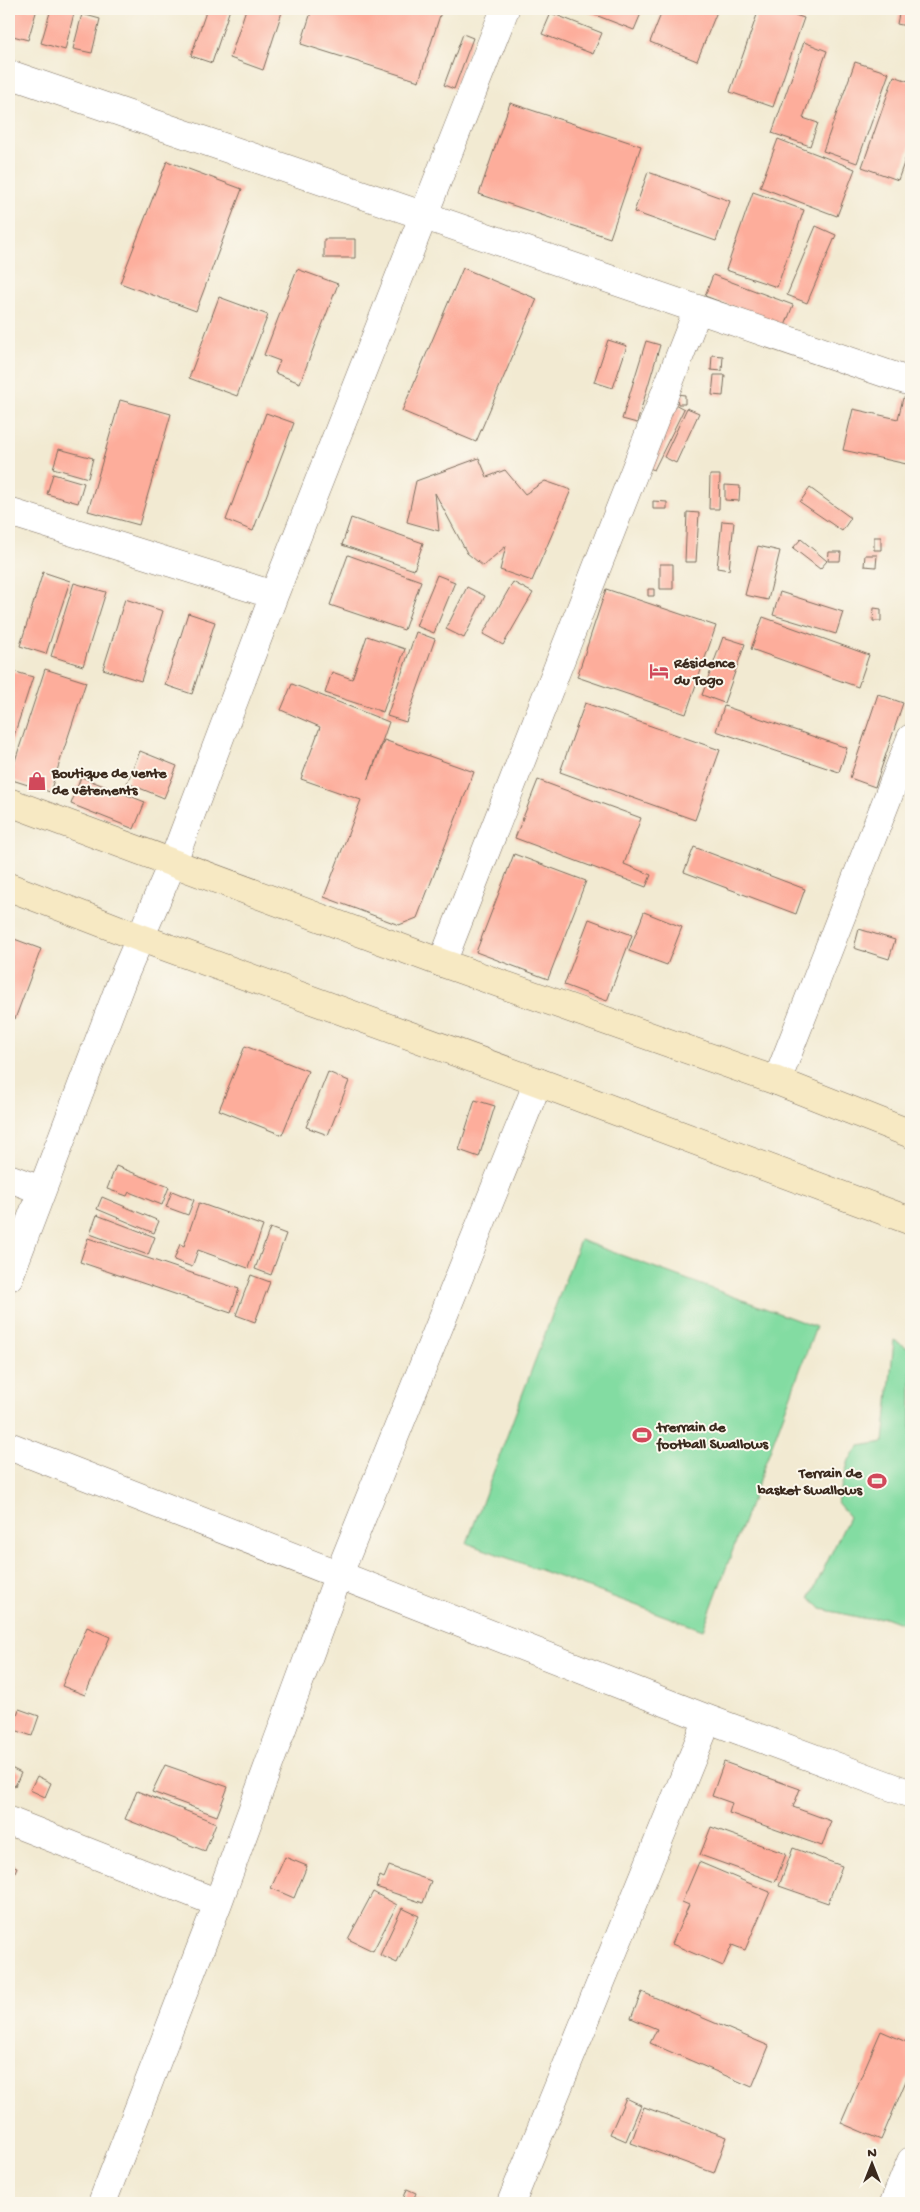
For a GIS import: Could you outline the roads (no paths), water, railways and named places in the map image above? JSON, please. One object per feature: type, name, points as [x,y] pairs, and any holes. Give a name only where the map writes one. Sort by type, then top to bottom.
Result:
[{"type":"main road","points":[[9,802],[442,963],[777,1081],[911,1134]]},
{"type":"main road","points":[[9,887],[141,938],[538,1082],[911,1221]]},
{"type":"street","points":[[9,1277],[122,980],[172,864],[274,595],[504,9]]},
{"type":"street","points":[[9,74],[911,382]]},
{"type":"street","points":[[442,963],[698,309]]},
{"type":"street","points":[[9,512],[274,595]]},
{"type":"street","points":[[777,1081],[911,738]]},
{"type":"street","points":[[102,2203],[218,1904],[339,1574],[538,1082]]},
{"type":"street","points":[[9,1178],[41,1190]]},
{"type":"street","points":[[9,1446],[708,1719],[911,1794]]},
{"type":"street","points":[[511,2203],[708,1719]]},
{"type":"street","points":[[9,1821],[218,1904]]},
{"type":"street","points":[[894,2203],[911,2161]]},
{"type":"place","name":"Résidence du Togo","points":[[659,671]]},
{"type":"place","name":"Boutique de vente de vêtements","points":[[37,781]]},
{"type":"place","name":"trerrain de football Swallows","points":[[642,1435]]},
{"type":"place","name":"Terrain de basket Swallows","points":[[877,1481]]}]
